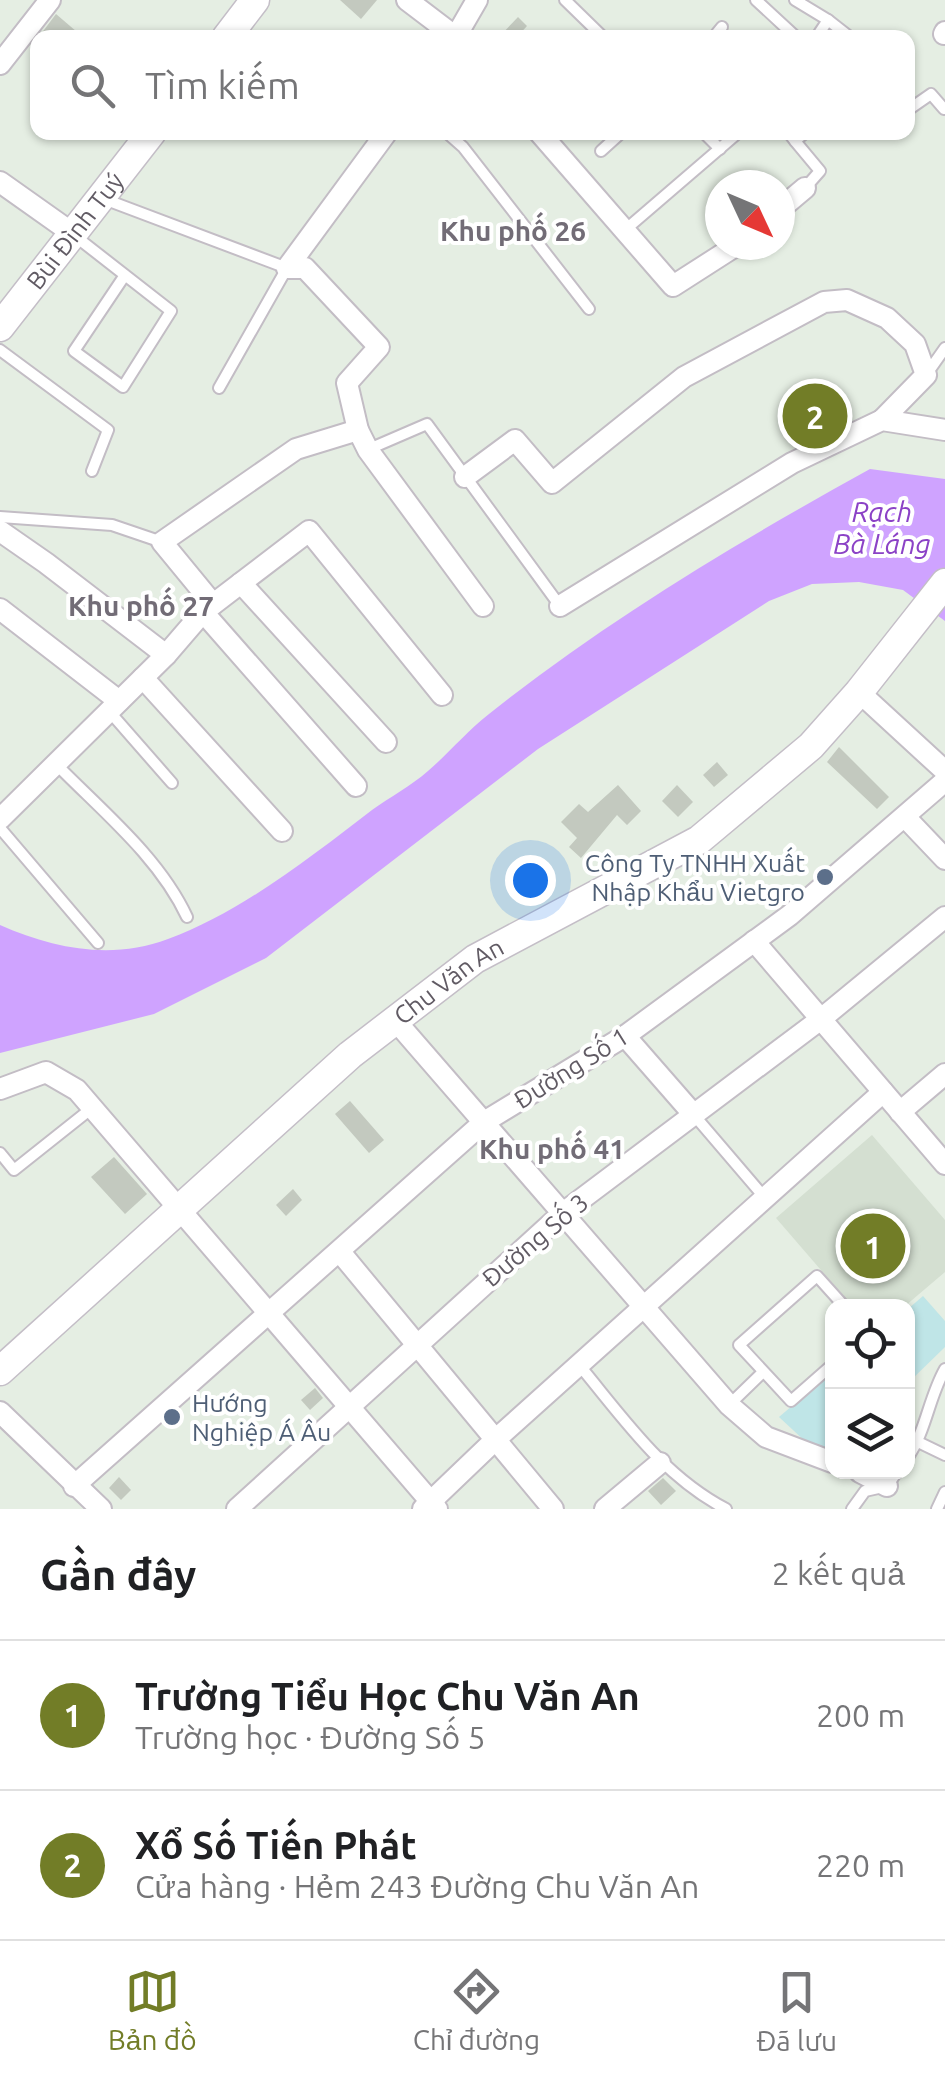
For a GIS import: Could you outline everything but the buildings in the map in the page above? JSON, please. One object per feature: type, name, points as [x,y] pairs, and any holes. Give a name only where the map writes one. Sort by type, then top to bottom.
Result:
[{"type":"street","points":[[0,64],[50,0]]},
{"type":"street","points":[[232,30],[255,0]]},
{"type":"street","points":[[407,0],[447,30]]},
{"type":"street","points":[[460,30],[477,0]]},
{"type":"street","name":"Bùi Đình Tuý","points":[[0,327],[146,140]]},
{"type":"street","points":[[288,268],[380,140]]},
{"type":"street","points":[[546,140],[673,286],[713,260]]},
{"type":"street","points":[[0,182],[72,234]]},
{"type":"street","points":[[795,196],[804,188]]},
{"type":"street","points":[[288,268],[305,268],[380,347],[346,383],[363,440],[484,606]]},
{"type":"street","points":[[465,477],[515,440],[552,484],[684,376],[824,302],[847,300],[887,318],[916,344],[926,375],[882,420],[792,463],[560,606]]},
{"type":"street","points":[[882,420],[945,430]]},
{"type":"street","points":[[356,786],[208,608],[162,542],[296,449],[363,440]]},
{"type":"street","points":[[0,531],[166,656]]},
{"type":"street","points":[[0,819],[166,656],[208,608],[310,531],[442,695]]},
{"type":"street","points":[[241,583],[386,742]]},
{"type":"street","name":"Chu Văn An","points":[[0,1371],[394,1019],[475,958],[699,840],[811,746],[945,583]]},
{"type":"street","points":[[0,608],[114,706]]},
{"type":"street","points":[[143,678],[282,831]]},
{"type":"street","points":[[859,692],[945,771]]},
{"type":"street","name":"Đường Số 1","points":[[74,1486],[484,1122],[625,1036],[790,915],[945,781]]},
{"type":"street","points":[[904,817],[945,859]]},
{"type":"street","name":"Đường Số 3","points":[[237,1509],[563,1214],[821,1019],[945,916]]},
{"type":"street","points":[[754,941],[945,1164]]},
{"type":"street","points":[[394,1019],[729,1405],[766,1438],[825,1459]]},
{"type":"street","points":[[625,1036],[694,1115]]},
{"type":"street","points":[[0,1089],[46,1072],[77,1090],[177,1210],[352,1407],[430,1507],[494,1440],[883,1092]]},
{"type":"street","points":[[900,1112],[945,1074]]},
{"type":"street","points":[[340,1252],[553,1509]]},
{"type":"street","points":[[0,1412],[101,1509]]},
{"type":"street","points":[[605,1509],[660,1463]]},
{"type":"lane","points":[[565,0],[596,30]]},
{"type":"lane","points":[[794,0],[841,30]]},
{"type":"lane","points":[[762,2],[789,30]]},
{"type":"lane","points":[[821,30],[828,20]]},
{"type":"lane","points":[[915,105],[931,94],[944,109]]},
{"type":"lane","points":[[455,140],[589,310]]},
{"type":"lane","points":[[601,151],[613,140]]},
{"type":"lane","points":[[710,140],[720,149]]},
{"type":"lane","points":[[624,230],[730,140]]},
{"type":"lane","points":[[794,140],[820,171],[804,188]]},
{"type":"lane","points":[[101,198],[288,268],[219,388]]},
{"type":"lane","points":[[72,234],[172,311],[123,387],[74,351],[125,275]]},
{"type":"lane","points":[[926,375],[945,348]]},
{"type":"lane","points":[[0,350],[108,430],[92,471]]},
{"type":"lane","points":[[363,440],[427,424],[560,606]]},
{"type":"lane","points":[[0,517],[112,525],[162,542]]},
{"type":"lane","points":[[114,706],[172,783]]},
{"type":"lane","points":[[56,764],[157,867],[187,917]]},
{"type":"lane","points":[[0,828],[98,943]]},
{"type":"lane","points":[[0,1153],[14,1170],[92,1108]]},
{"type":"lane","points":[[694,1115],[765,1199]]},
{"type":"lane","points":[[825,1371],[791,1401],[739,1345],[817,1276],[838,1299]]},
{"type":"lane","points":[[580,1366],[660,1463],[700,1496],[726,1509]]},
{"type":"lane","points":[[915,1446],[933,1390],[945,1369]]},
{"type":"lane","points":[[729,1405],[764,1372]]},
{"type":"lane","points":[[918,1442],[945,1456]]},
{"type":"lane","points":[[852,1509],[865,1491],[892,1479]]},
{"type":"lane","points":[[937,1509],[945,1492]]},
{"type":"shaded area","points":[[872,1135],[945,1220],[945,1272],[913,1299],[846,1299],[776,1218]]},
{"type":"shaded area","points":[[923,1296],[945,1321],[945,1347],[915,1376],[915,1303]]},
{"type":"shaded area","points":[[825,1378],[825,1449],[807,1443],[779,1417]]},
{"type":"water","name":"Rạch Bà Láng","points":[[870,469],[945,479],[945,621],[903,590],[859,582],[812,584],[769,601],[538,749],[266,958],[154,1014],[0,1053],[0,925],[62,946],[126,949],[168,939],[222,914],[415,782],[481,721],[580,646],[723,554]]},
{"type":"place","name":"Xổ Số Tiến Phát","points":[[815,416]]},
{"type":"place","name":"Công Ty TNHH Xuất Nhập Khẩu Vietgro","points":[[825,877]]},
{"type":"place","name":"Trường Tiểu Học Chu Văn An","points":[[873,1246]]},
{"type":"place","name":"Hướng Nghiệp Á Âu","points":[[172,1417]]},
{"type":"district","name":"Khu phố 26","points":[[513,231]]},
{"type":"district","name":"Khu phố 27","points":[[141,606]]},
{"type":"district","name":"Khu phố 41","points":[[552,1149]]}]
